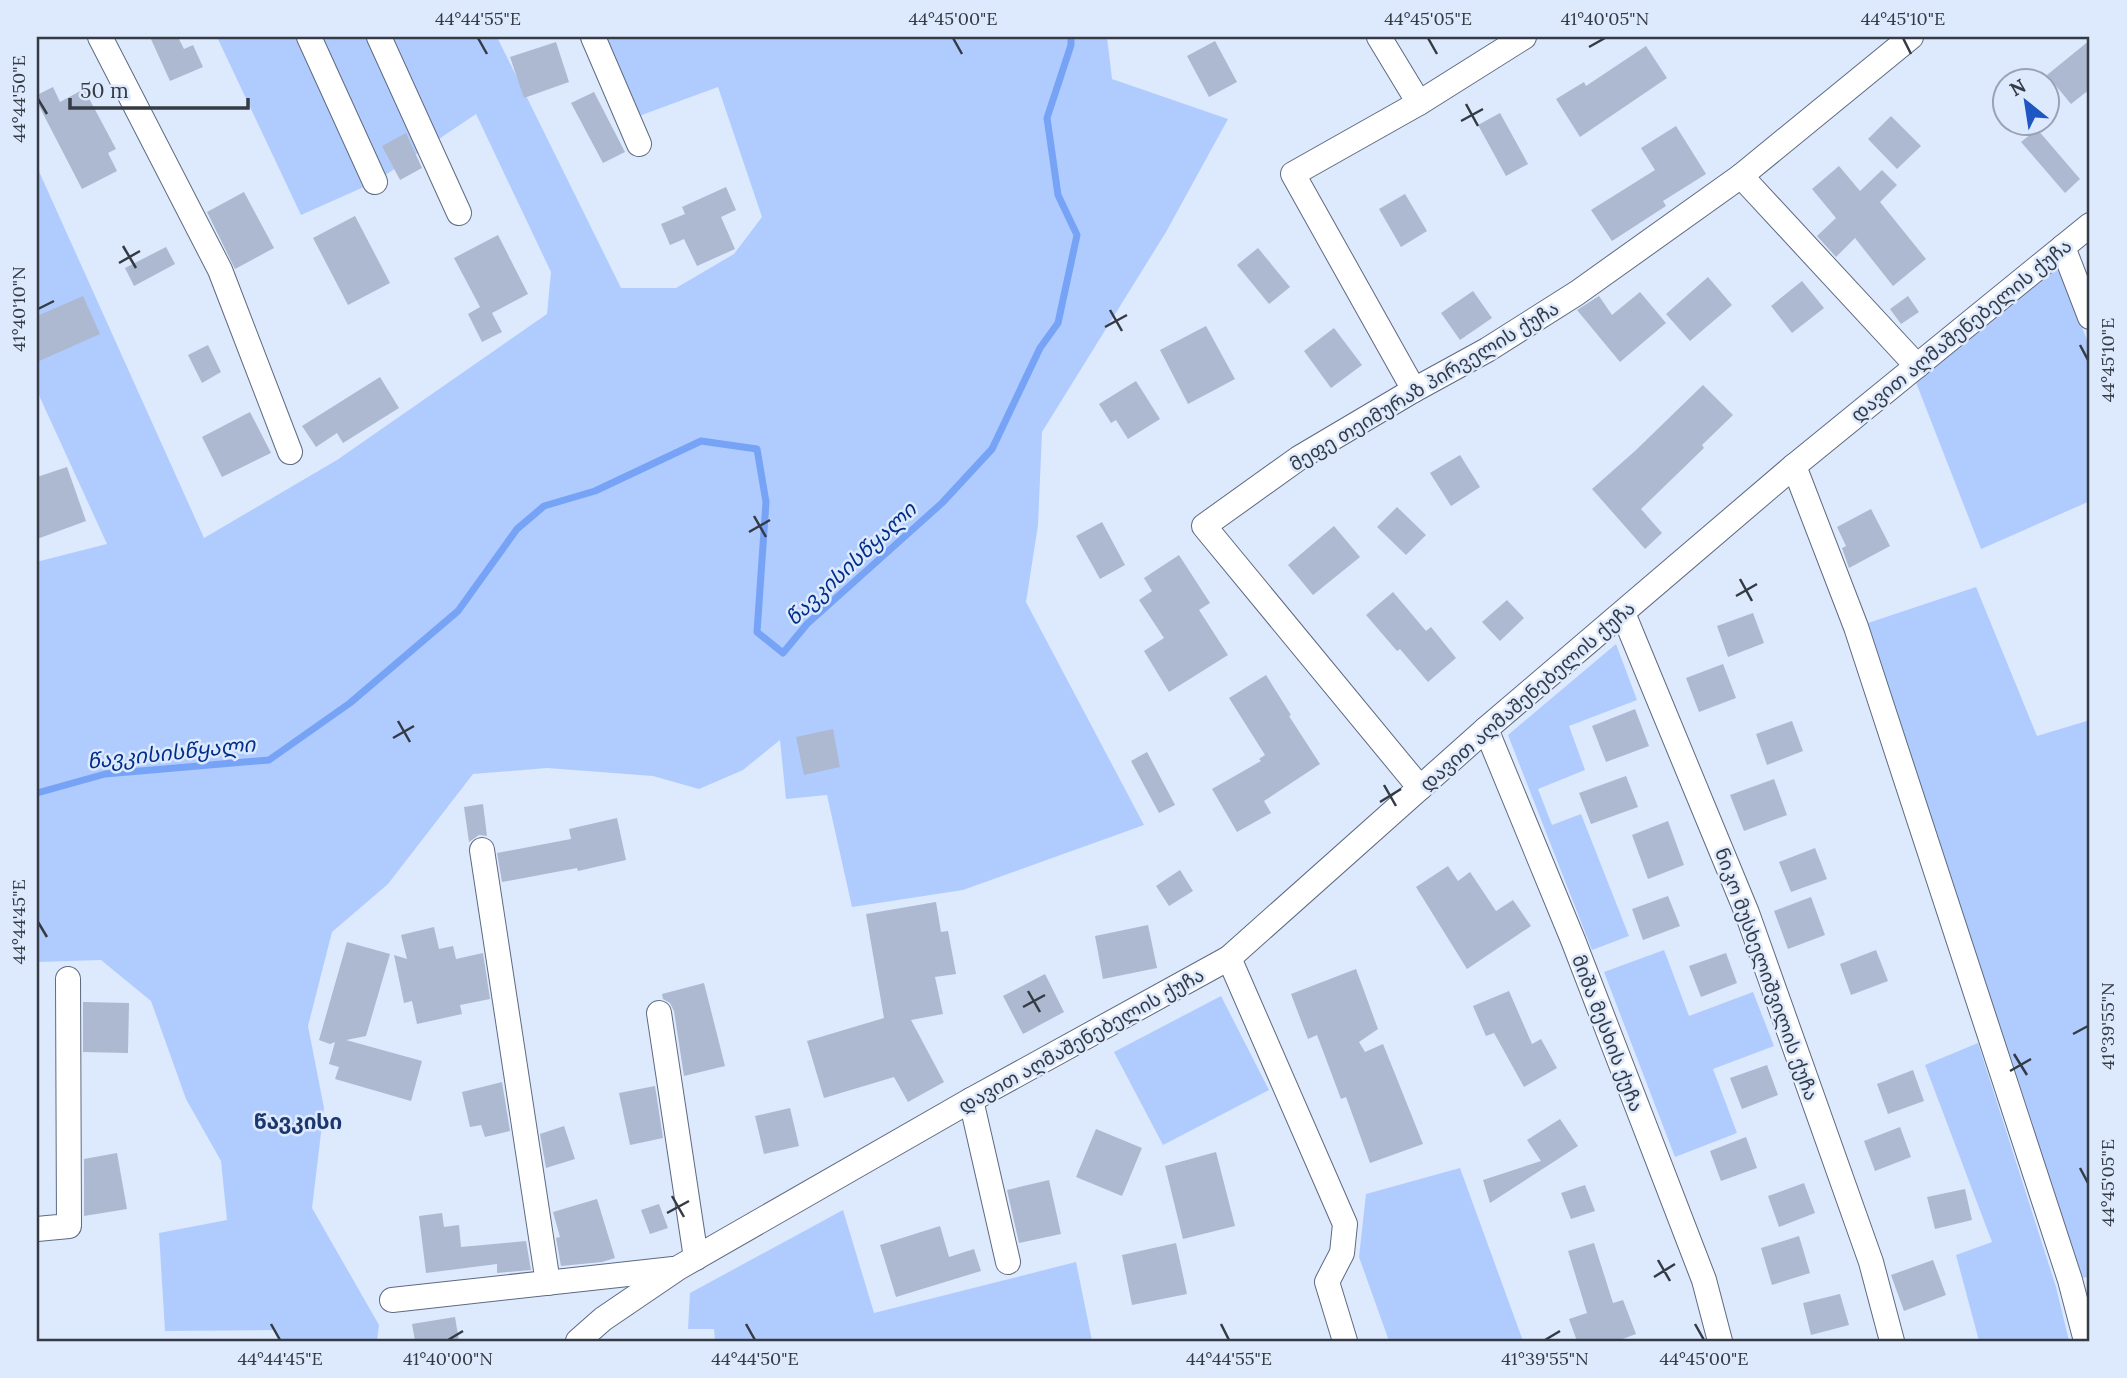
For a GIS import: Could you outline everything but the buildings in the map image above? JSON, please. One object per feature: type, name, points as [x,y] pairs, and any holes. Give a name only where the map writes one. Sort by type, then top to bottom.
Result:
[{"type":"street","points":[[100,37],[220,270],[290,452]]},
{"type":"street","points":[[309,37],[375,182]]},
{"type":"street","points":[[379,37],[459,213]]},
{"type":"street","points":[[593,37],[639,144]]},
{"type":"street","points":[[1379,37],[1419,103]]},
{"type":"street","points":[[1414,390],[1293,174],[1419,103],[1524,37]]},
{"type":"street","name":"მეფე თეიმურაზ პირველის ქუჩა","points":[[1420,788],[1204,526],[1299,458],[1487,350],[1577,293],[1741,176],[1912,37]]},
{"type":"street","points":[[1741,176],[1917,366]]},
{"type":"street","name":"დავით აღმაშენებელის ქუჩა","points":[[578,1341],[603,1319],[687,1263],[971,1100],[1230,958],[1486,729],[1794,466],[2090,225]]},
{"type":"street","points":[[2063,247],[2090,317]]},
{"type":"street","points":[[1794,466],[1856,627],[2070,1280],[2086,1341]]},
{"type":"street","name":"ნიკო მუსხელიშვილის ქუჩა","points":[[1623,613],[1747,912],[1871,1262],[1892,1341]]},
{"type":"street","name":"მიშა მესხის ქუჩა","points":[[1486,729],[1573,940],[1704,1280],[1720,1341]]},
{"type":"street","points":[[482,850],[548,1283]]},
{"type":"street","points":[[1230,958],[1345,1224],[1342,1253],[1327,1282],[1345,1341]]},
{"type":"street","points":[[37,1229],[69,1226],[68,979]]},
{"type":"street","points":[[392,1300],[548,1283],[687,1263],[659,1013]]},
{"type":"street","points":[[971,1100],[1007,1262]]},
{"type":"shaded area","points":[[217,37],[497,37],[621,288],[676,288],[734,254],[762,217],[718,87],[628,120],[593,37],[1107,37],[1112,79],[1228,119],[1166,232],[1042,432],[1038,525],[1026,602],[1144,825],[963,890],[852,907],[827,795],[786,799],[780,740],[743,770],[699,789],[653,776],[547,768],[473,774],[388,884],[332,932],[308,1026],[324,1108],[312,1208],[379,1325],[377,1341],[279,1341],[275,1330],[165,1331],[159,1233],[227,1220],[221,1161],[186,1099],[151,1001],[101,960],[37,962],[37,560],[107,544],[37,391],[37,167],[204,538],[337,460],[547,314],[551,272],[476,114],[375,182],[301,215]]},
{"type":"shaded area","points":[[2058,265],[2090,348],[2090,501],[1981,549],[1915,380]]},
{"type":"shaded area","points":[[1976,587],[2037,736],[2090,720],[2090,1277],[2078,1278],[1862,625]]},
{"type":"shaded area","points":[[1616,644],[1637,700],[1569,726],[1585,770],[1538,789],[1552,825],[1581,814],[1629,936],[1592,950],[1508,735]]},
{"type":"shaded area","points":[[1664,950],[1689,1016],[1753,992],[1774,1046],[1713,1069],[1737,1133],[1675,1157],[1604,972]]},
{"type":"shaded area","points":[[1221,996],[1269,1090],[1163,1145],[1114,1052]]},
{"type":"shaded area","points":[[1978,1043],[2056,1287],[2069,1341],[1979,1341],[1956,1255],[1992,1242],[1925,1065]]},
{"type":"shaded area","points":[[1460,1168],[1523,1341],[1389,1341],[1359,1257],[1366,1194]]},
{"type":"shaded area","points":[[843,1210],[874,1313],[1076,1262],[1092,1341],[715,1341],[714,1329],[688,1329],[690,1293]]},
{"type":"waterway","name":"წავკისისწყალი","points":[[37,793],[105,774],[269,760],[350,703],[458,611],[517,529],[544,506],[595,491],[701,441],[757,449],[766,502],[757,632],[783,653],[807,624],[942,503],[992,449],[1040,348],[1058,323],[1077,235],[1058,195],[1047,118],[1071,45],[1071,37]]},
{"type":"district","name":"წავკისი","points":[[298,1122]]}]
